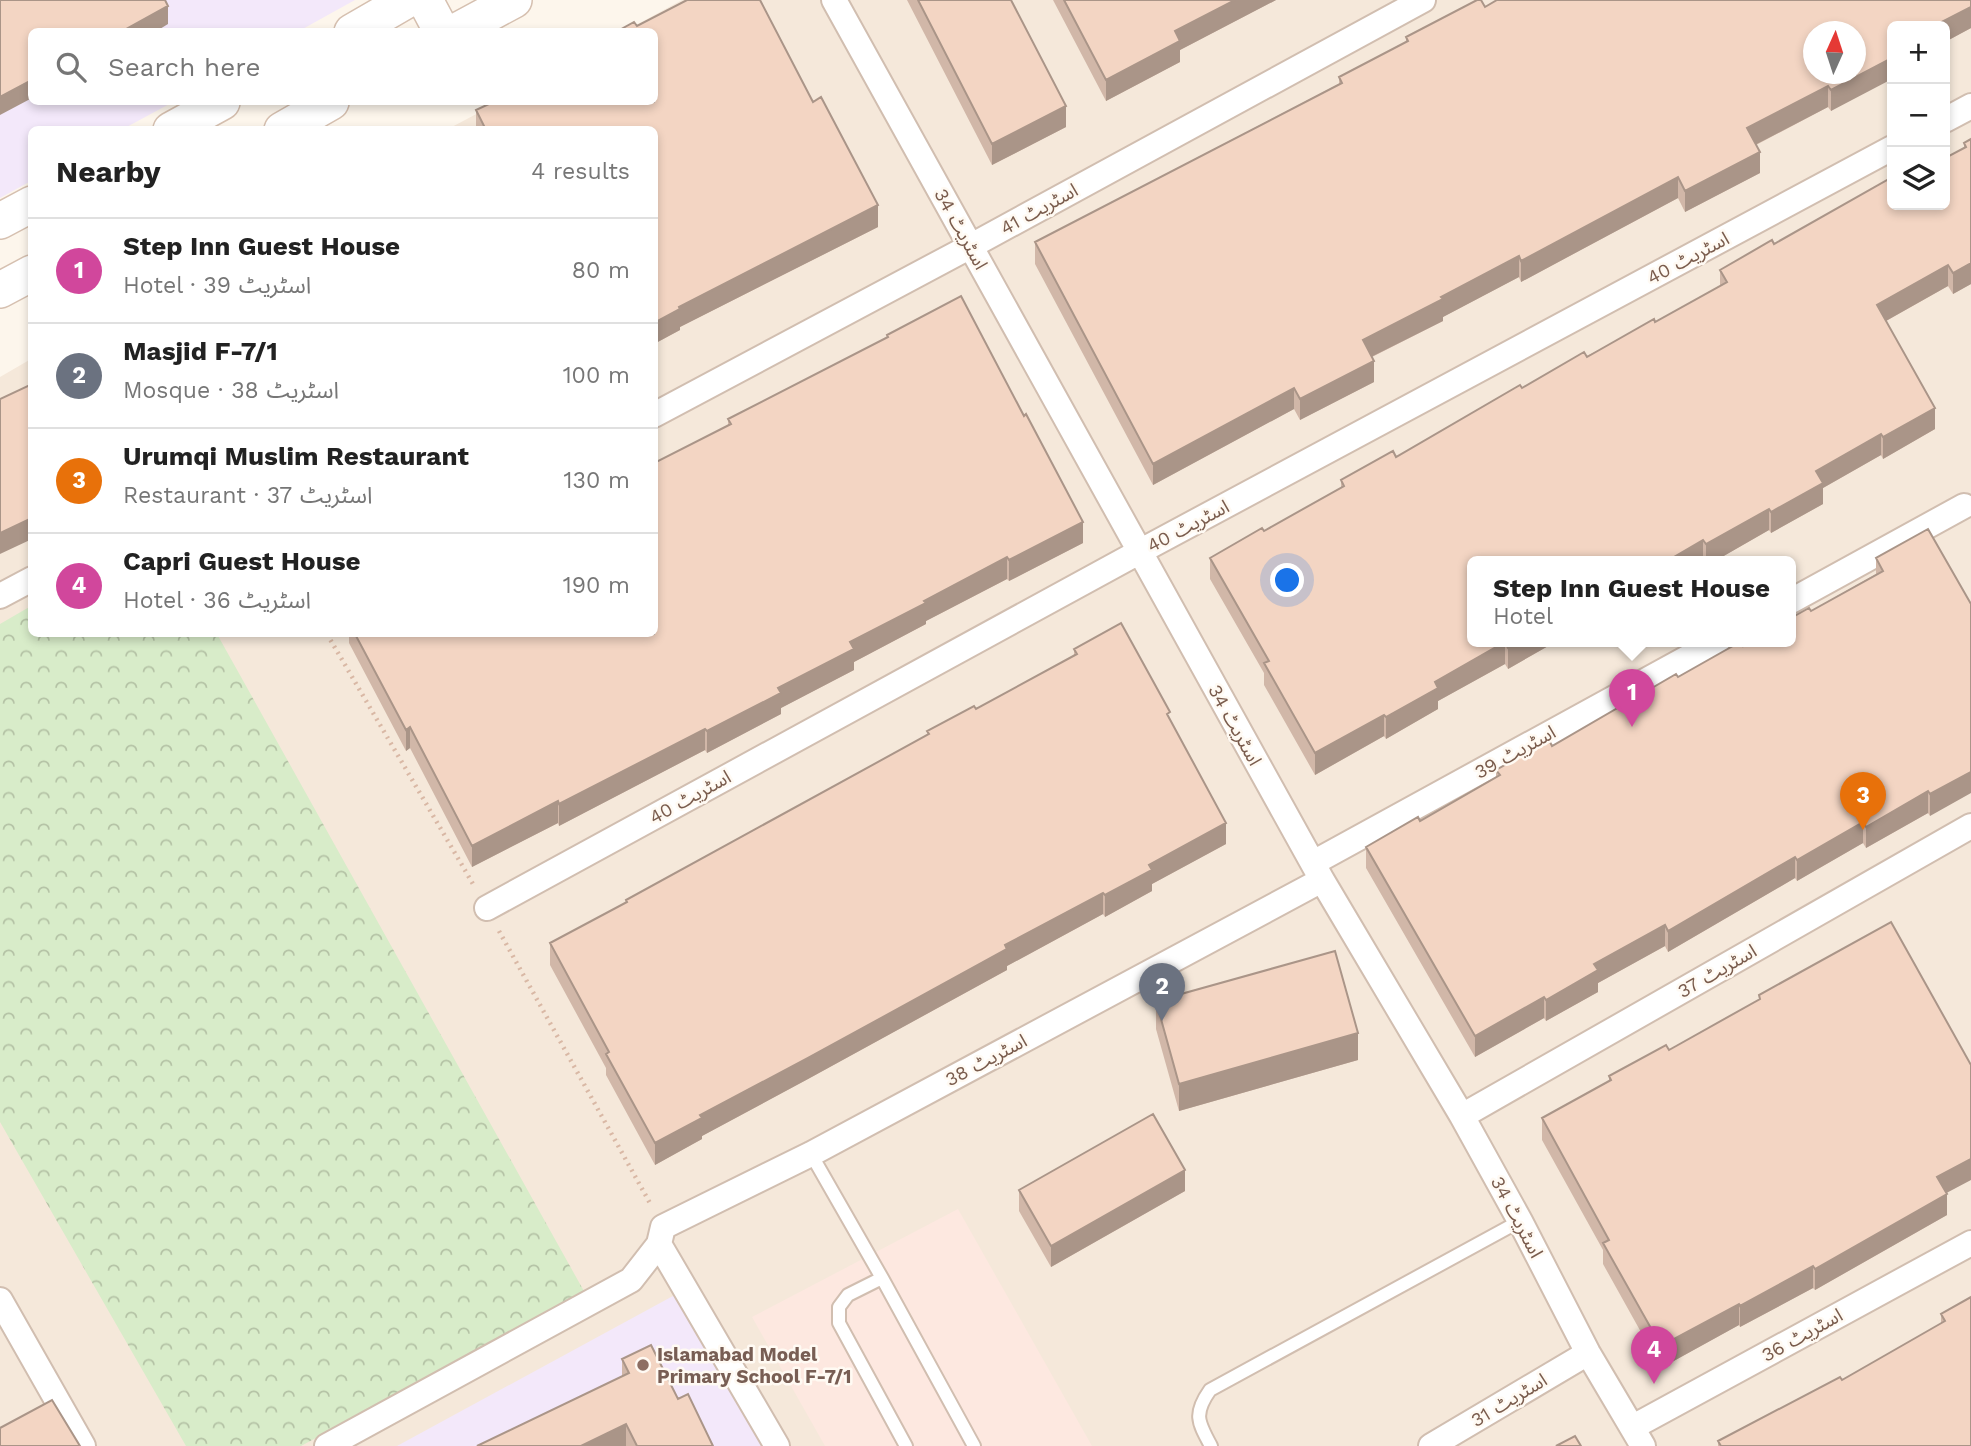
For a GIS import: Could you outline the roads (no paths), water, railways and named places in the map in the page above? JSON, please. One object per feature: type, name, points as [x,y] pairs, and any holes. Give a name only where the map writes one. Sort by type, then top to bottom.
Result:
[{"type":"street","points":[[425,0],[440,28]]},
{"type":"street","points":[[462,28],[514,0]]},
{"type":"street","name":"اسٹریٹ 34","points":[[834,0],[1317,872],[1462,1116],[1588,1353],[1638,1436]]},
{"type":"street","name":"اسٹریٹ 41","points":[[658,413],[1423,0]]},
{"type":"street","points":[[178,126],[217,105]]},
{"type":"street","points":[[289,126],[326,105]]},
{"type":"street","points":[[1950,117],[1971,106]]},
{"type":"street","name":"اسٹریٹ 40","points":[[487,908],[1139,552],[1887,151]]},
{"type":"street","points":[[0,221],[28,206]]},
{"type":"street","points":[[0,290],[28,275]]},
{"type":"street","points":[[1796,598],[1964,506]]},
{"type":"street","points":[[0,596],[28,581]]},
{"type":"street","name":"اسٹریٹ 39","points":[[1317,872],[1708,647]]},
{"type":"street","name":"اسٹریٹ 37","points":[[1462,1116],[1971,826]]},
{"type":"street","name":"اسٹریٹ 38","points":[[659,1244],[663,1227],[811,1154],[1317,872]]},
{"type":"street","name":"اسٹریٹ 36","points":[[1638,1436],[1971,1242]]},
{"type":"street","points":[[327,1446],[631,1280],[659,1244],[777,1446]]},
{"type":"street","points":[[0,1300],[83,1446]]},
{"type":"street","name":"اسٹریٹ 31","points":[[1431,1446],[1588,1353]]},
{"type":"lane","points":[[811,1154],[974,1446]]},
{"type":"lane","points":[[1211,1446],[1199,1424],[1200,1404],[1210,1390],[1520,1221]]},
{"type":"lane","points":[[882,1278],[848,1294],[839,1307],[839,1322],[906,1446]]},
{"type":"place","name":"Step Inn Guest House","points":[[1632,727]]},
{"type":"place","name":"Urumqi Muslim Restaurant","points":[[1863,830]]},
{"type":"place","name":"Masjid F-7/1","points":[[1162,1021]]},
{"type":"place","name":"Islamabad Model Primary School F-7/1","points":[[643,1365]]},
{"type":"place","name":"Capri Guest House","points":[[1654,1384]]}]
